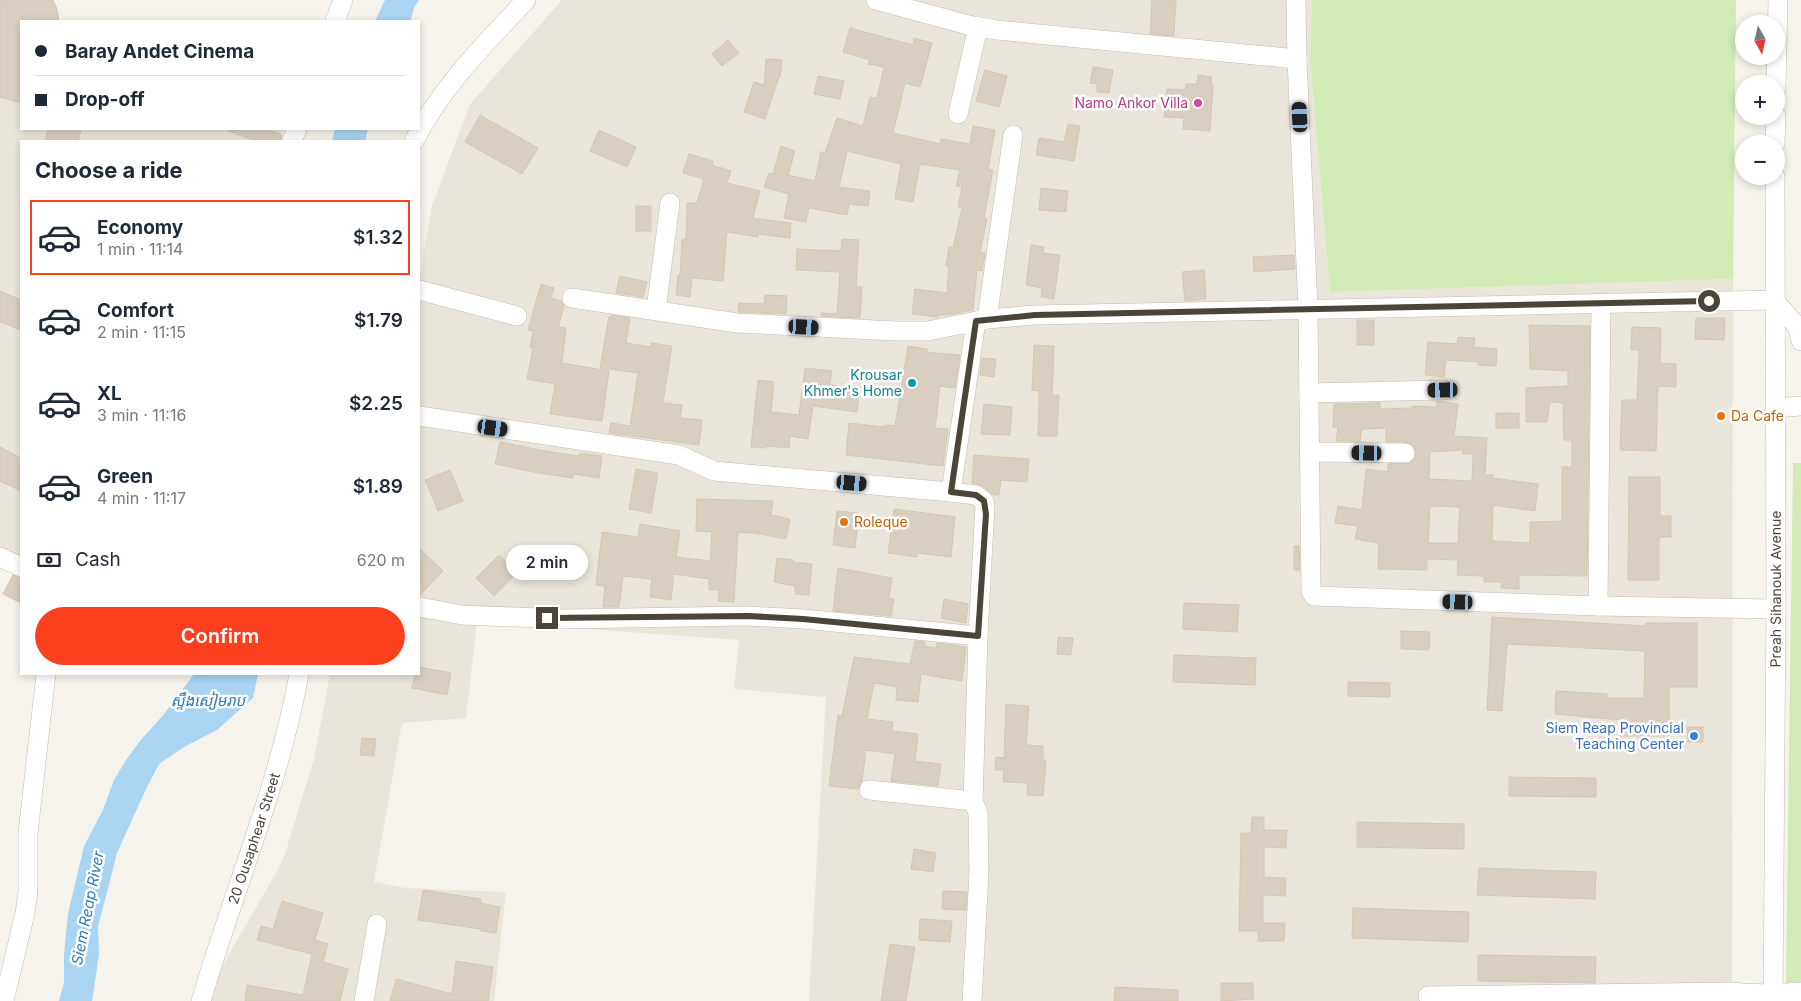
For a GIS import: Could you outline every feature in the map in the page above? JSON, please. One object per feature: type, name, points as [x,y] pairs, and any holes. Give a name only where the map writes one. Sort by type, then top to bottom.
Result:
[{"type":"street","points":[[335,20],[343,0]]},
{"type":"street","points":[[415,140],[442,93],[526,0]]},
{"type":"street","points":[[876,0],[934,7],[978,27],[1297,59]]},
{"type":"street","points":[[1296,0],[1308,309],[1310,591],[1314,596],[1598,606],[1776,609]]},
{"type":"street","points":[[1776,75],[1778,0]]},
{"type":"street","points":[[958,114],[978,27]]},
{"type":"street","points":[[951,492],[1013,135]]},
{"type":"street","name":"Preah Sihanouk Avenue","points":[[1773,998],[1776,609],[1775,185]]},
{"type":"street","points":[[656,310],[670,203]]},
{"type":"street","points":[[420,290],[518,316]]},
{"type":"street","points":[[572,298],[737,323],[896,332],[928,331],[981,320],[1035,315],[1774,300],[1797,326],[1801,341]]},
{"type":"street","points":[[1598,606],[1601,304]]},
{"type":"street","points":[[1309,393],[1443,390]]},
{"type":"street","points":[[1775,408],[1801,406]]},
{"type":"street","points":[[420,416],[679,455],[714,470],[951,492],[976,495],[984,501],[986,514],[978,636],[973,801],[978,813],[979,872],[972,1001]]},
{"type":"street","points":[[1309,452],[1405,453]]},
{"type":"street","points":[[0,557],[20,567]]},
{"type":"street","points":[[420,608],[462,616],[564,619],[748,616],[794,618],[978,636]]},
{"type":"street","points":[[4,1001],[28,892],[30,798],[46,675]]},
{"type":"street","name":"20 Ousaphear Street","points":[[201,1001],[276,770],[288,725],[298,675]]},
{"type":"street","points":[[869,790],[973,801]]},
{"type":"street","points":[[364,1001],[377,924]]},
{"type":"street","points":[[1428,996],[1732,992],[1773,998],[1801,992]]},
{"type":"shaded area","points":[[562,0],[1312,0],[1310,59],[1330,292],[1733,279],[1732,1001],[809,1001],[826,697],[734,689],[739,640],[477,621],[466,718],[402,723],[374,882],[406,888],[506,892],[494,1001],[206,1001],[228,956],[284,857],[314,759],[330,675],[420,675],[420,274],[432,206],[470,104]]},
{"type":"shaded area","points":[[0,71],[20,74],[20,130],[283,130],[278,140],[20,140],[20,557],[0,547]]},
{"type":"green space","points":[[1312,0],[1736,0],[1733,279],[1330,292],[1310,59]]},
{"type":"green space","points":[[1793,463],[1801,463],[1801,982],[1786,983]]},
{"type":"water","points":[[385,0],[419,0],[410,20],[375,20]]},
{"type":"water","points":[[335,130],[368,130],[365,140],[332,140]]},
{"type":"water","name":"ស្ទឹងសៀមរាប","points":[[193,675],[258,675],[253,698],[217,730],[184,747],[159,764],[117,853],[98,926],[99,955],[92,1001],[59,1001],[64,982],[64,955],[68,914],[84,846],[103,810],[114,780],[126,760]]},
{"type":"building","points":[[0,0],[53,0],[59,20],[20,20],[20,103],[0,97]]},
{"type":"building","points":[[1152,0],[1176,0],[1174,36],[1150,34]]},
{"type":"building","points":[[850,28],[913,45],[914,38],[932,43],[920,87],[905,83],[893,133],[940,144],[941,139],[970,144],[973,126],[995,130],[988,169],[993,170],[984,218],[987,219],[980,252],[985,253],[982,271],[977,270],[973,310],[938,315],[938,317],[912,314],[915,289],[947,293],[949,266],[946,266],[949,247],[953,248],[962,208],[958,207],[962,187],[956,186],[960,170],[920,164],[913,202],[895,199],[901,164],[847,151],[839,187],[870,191],[868,206],[849,204],[847,215],[809,208],[806,222],[784,218],[789,194],[764,187],[769,173],[773,174],[781,146],[795,151],[788,175],[815,181],[821,152],[825,153],[837,118],[863,126],[870,97],[877,98],[884,67],[868,64],[870,60],[843,52]]},
{"type":"building","points":[[728,40],[739,53],[722,66],[712,54]]},
{"type":"building","points":[[766,59],[782,60],[780,77],[765,119],[744,112],[754,82],[764,85]]},
{"type":"building","points":[[1093,67],[1113,70],[1109,93],[1097,92],[1097,84],[1090,83]]},
{"type":"building","points":[[985,70],[1007,76],[999,107],[976,101]]},
{"type":"building","points":[[1198,75],[1212,77],[1210,131],[1183,129],[1184,118],[1164,117],[1167,89],[1185,90],[1186,84],[1197,84]]},
{"type":"building","points":[[818,76],[844,81],[840,99],[814,94]]},
{"type":"building","points":[[480,115],[538,148],[522,174],[465,142]]},
{"type":"building","points":[[1068,124],[1080,126],[1074,161],[1036,155],[1039,138],[1064,142]]},
{"type":"building","points":[[48,130],[81,130],[78,140],[45,140]]},
{"type":"building","points":[[226,130],[269,130],[282,135],[281,140],[253,140]]},
{"type":"building","points":[[599,130],[636,147],[627,167],[590,151]]},
{"type":"building","points":[[689,154],[713,161],[712,165],[731,171],[727,183],[760,191],[753,218],[791,223],[790,238],[758,234],[758,237],[727,232],[723,281],[692,278],[690,297],[676,295],[678,275],[680,275],[682,239],[686,239],[687,203],[697,203],[704,179],[683,173]]},
{"type":"building","points":[[1041,188],[1068,191],[1066,212],[1039,210]]},
{"type":"building","points":[[636,206],[651,206],[651,231],[636,231]]},
{"type":"building","points":[[842,239],[859,240],[856,287],[862,287],[860,318],[821,316],[821,313],[837,314],[840,272],[796,270],[797,249],[841,251]]},
{"type":"building","points":[[1031,245],[1044,247],[1043,253],[1060,255],[1054,299],[1041,297],[1042,288],[1026,285]]},
{"type":"building","points":[[1294,255],[1295,269],[1254,272],[1253,257]]},
{"type":"building","points":[[1204,270],[1206,299],[1185,301],[1182,272]]},
{"type":"building","points":[[620,276],[647,282],[643,297],[616,293]]},
{"type":"building","points":[[541,284],[554,288],[551,298],[561,301],[564,306],[558,327],[566,328],[562,363],[609,371],[602,421],[550,414],[555,384],[527,379],[533,348],[530,348],[533,331],[528,330]]},
{"type":"building","points":[[0,291],[20,300],[20,330],[0,322]]},
{"type":"building","points":[[765,295],[787,296],[786,314],[738,312],[739,303],[764,304]]},
{"type":"building","points":[[612,315],[630,318],[626,343],[651,347],[651,343],[672,346],[663,403],[682,405],[680,418],[702,420],[699,445],[609,433],[611,423],[630,426],[638,373],[600,368],[609,317]]},
{"type":"building","points":[[1696,318],[1725,318],[1724,340],[1695,339]]},
{"type":"building","points":[[1357,320],[1374,320],[1374,345],[1357,345]]},
{"type":"building","points":[[1529,325],[1590,326],[1587,576],[1519,575],[1519,589],[1501,588],[1502,582],[1484,582],[1484,576],[1457,575],[1458,560],[1427,559],[1427,570],[1378,569],[1379,543],[1355,539],[1358,526],[1335,523],[1338,506],[1362,510],[1366,469],[1388,472],[1388,464],[1410,463],[1415,458],[1415,448],[1406,442],[1386,442],[1386,428],[1362,429],[1360,441],[1336,441],[1338,427],[1333,427],[1334,404],[1380,403],[1380,409],[1412,408],[1412,406],[1436,407],[1437,401],[1458,404],[1454,436],[1487,438],[1485,475],[1493,475],[1493,478],[1538,484],[1535,511],[1493,505],[1492,541],[1530,543],[1530,522],[1562,521],[1562,467],[1572,467],[1572,440],[1564,440],[1563,403],[1550,402],[1547,422],[1526,422],[1526,388],[1568,386],[1568,371],[1530,369]],"holes":[[[1463,450],[1463,454],[1473,454],[1472,481],[1429,479],[1430,452]],[[1430,506],[1460,507],[1458,543],[1428,543]]]},
{"type":"building","points":[[1632,327],[1661,328],[1660,363],[1676,364],[1676,387],[1658,386],[1656,451],[1620,450],[1622,400],[1637,400],[1639,350],[1631,350]]},
{"type":"building","points":[[1458,337],[1475,338],[1474,347],[1497,349],[1496,366],[1478,365],[1478,362],[1446,360],[1444,377],[1425,375],[1428,342],[1457,344]]},
{"type":"building","points":[[1034,345],[1054,346],[1052,395],[1059,395],[1057,436],[1038,436],[1039,391],[1032,390]]},
{"type":"building","points":[[908,346],[927,349],[927,352],[960,355],[955,388],[940,386],[935,428],[948,429],[943,466],[846,455],[849,423],[885,427],[885,425],[895,426]]},
{"type":"building","points":[[982,358],[996,359],[994,377],[980,375]]},
{"type":"building","points":[[805,368],[832,371],[830,385],[860,388],[857,412],[813,406],[808,439],[790,436],[789,448],[751,447],[758,380],[774,382],[771,412],[799,415]]},
{"type":"building","points":[[984,404],[1012,407],[1010,435],[981,434]]},
{"type":"building","points":[[1496,413],[1519,413],[1519,428],[1496,428]]},
{"type":"building","points":[[500,442],[579,456],[580,453],[602,456],[599,478],[574,474],[573,478],[495,464]]},
{"type":"building","points":[[0,447],[20,457],[20,491],[0,481]]},
{"type":"building","points":[[974,455],[1029,459],[1027,482],[1001,480],[999,495],[993,495],[983,486],[972,483]]},
{"type":"building","points":[[636,469],[658,473],[651,513],[629,509]]},
{"type":"building","points":[[450,470],[463,501],[438,511],[425,480]]},
{"type":"building","points":[[1629,477],[1660,477],[1660,516],[1671,516],[1671,537],[1659,537],[1659,580],[1628,580]]},
{"type":"building","points":[[697,499],[773,501],[771,515],[790,519],[786,539],[738,532],[734,602],[718,601],[719,590],[709,590],[709,579],[674,574],[671,600],[650,597],[652,579],[623,576],[619,607],[603,607],[605,586],[596,585],[602,532],[638,537],[640,524],[680,531],[676,557],[710,561],[712,532],[696,531]]},
{"type":"building","points":[[894,509],[955,517],[951,557],[917,553],[917,557],[888,553]]},
{"type":"building","points":[[837,511],[859,513],[855,548],[833,545]]},
{"type":"building","points":[[1294,546],[1299,546],[1300,570],[1294,570]]},
{"type":"building","points":[[420,549],[443,571],[420,595]]},
{"type":"building","points":[[499,555],[517,572],[494,596],[476,578]]},
{"type":"building","points":[[777,558],[812,564],[809,595],[795,594],[795,586],[774,582]]},
{"type":"building","points":[[838,568],[892,578],[889,598],[894,599],[891,616],[833,611]]},
{"type":"building","points":[[13,575],[20,578],[20,602],[3,594]]},
{"type":"building","points":[[944,599],[968,604],[966,623],[941,618]]},
{"type":"building","points":[[1184,603],[1239,605],[1237,632],[1183,629]]},
{"type":"building","points":[[1492,617],[1646,626],[1646,623],[1697,623],[1697,687],[1669,687],[1669,736],[1620,736],[1620,720],[1555,714],[1556,691],[1607,694],[1607,698],[1644,698],[1645,651],[1507,644],[1502,711],[1487,710]]},
{"type":"building","points":[[1401,631],[1430,632],[1429,650],[1401,649]]},
{"type":"building","points":[[1058,637],[1073,638],[1071,655],[1057,654]]},
{"type":"building","points":[[915,641],[925,642],[924,646],[936,648],[937,643],[966,647],[962,681],[921,674],[918,702],[896,700],[897,687],[874,683],[867,719],[893,722],[892,731],[918,734],[915,761],[941,764],[938,786],[891,781],[895,754],[866,750],[862,781],[858,789],[829,786],[838,715],[842,716],[854,657],[910,664]]},
{"type":"building","points":[[1174,655],[1256,658],[1255,685],[1173,682]]},
{"type":"building","points":[[420,667],[451,673],[447,695],[412,688],[415,675],[420,675]]},
{"type":"building","points":[[1348,682],[1390,683],[1390,697],[1348,696]]},
{"type":"building","points":[[1006,704],[1029,706],[1026,745],[1043,746],[1043,760],[1046,760],[1043,796],[1027,795],[1028,783],[1003,782],[1004,770],[995,770],[996,757],[1004,758]]},
{"type":"building","points":[[1687,727],[1703,727],[1703,742],[1688,742]]},
{"type":"building","points":[[362,738],[376,739],[374,756],[360,755]]},
{"type":"building","points":[[1509,777],[1596,778],[1596,797],[1509,796]]},
{"type":"building","points":[[1252,817],[1264,817],[1264,830],[1287,830],[1286,848],[1264,847],[1264,877],[1286,878],[1285,896],[1263,895],[1263,923],[1285,923],[1284,941],[1258,941],[1258,931],[1239,931],[1241,833],[1251,833]]},
{"type":"building","points":[[1357,822],[1464,824],[1464,849],[1357,847]]},
{"type":"building","points":[[914,849],[936,853],[933,872],[911,869]]},
{"type":"building","points":[[1479,868],[1596,872],[1595,899],[1477,895]]},
{"type":"building","points":[[423,890],[481,899],[480,903],[500,907],[496,933],[418,920]]},
{"type":"building","points":[[943,891],[967,892],[966,910],[942,909]]},
{"type":"building","points":[[282,901],[323,913],[315,940],[328,944],[323,962],[348,969],[340,1001],[245,1001],[247,985],[303,995],[312,954],[257,940],[261,926],[273,929]]},
{"type":"building","points":[[1353,908],[1469,912],[1468,942],[1352,938]]},
{"type":"building","points":[[920,919],[952,921],[950,942],[919,940]]},
{"type":"building","points":[[890,944],[915,947],[906,1001],[881,1001]]},
{"type":"building","points":[[1478,955],[1596,957],[1595,983],[1478,981]]},
{"type":"building","points":[[456,961],[493,967],[488,1001],[390,1001],[396,979],[452,994]]},
{"type":"building","points":[[1221,983],[1253,983],[1253,999],[1221,1001]]},
{"type":"building","points":[[1115,987],[1178,990],[1178,1001],[1114,1001]]},
{"type":"place","name":"Namo Ankor Villa","points":[[1198,103]]},
{"type":"place","name":"Krousar Khmer's Home","points":[[912,383]]},
{"type":"place","name":"Da Cafe","points":[[1721,416]]},
{"type":"place","name":"Roleque","points":[[844,522]]},
{"type":"place","name":"Siem Reap Provincial Teaching Center","points":[[1694,736]]},
{"type":"route","points":[[547,618],[748,616],[803,619],[978,636],[985,505],[984,501],[976,495],[951,492],[976,321],[1035,315],[1709,301]]},
{"type":"water label","name":"Siem Reap River","points":[[88,908]]}]
